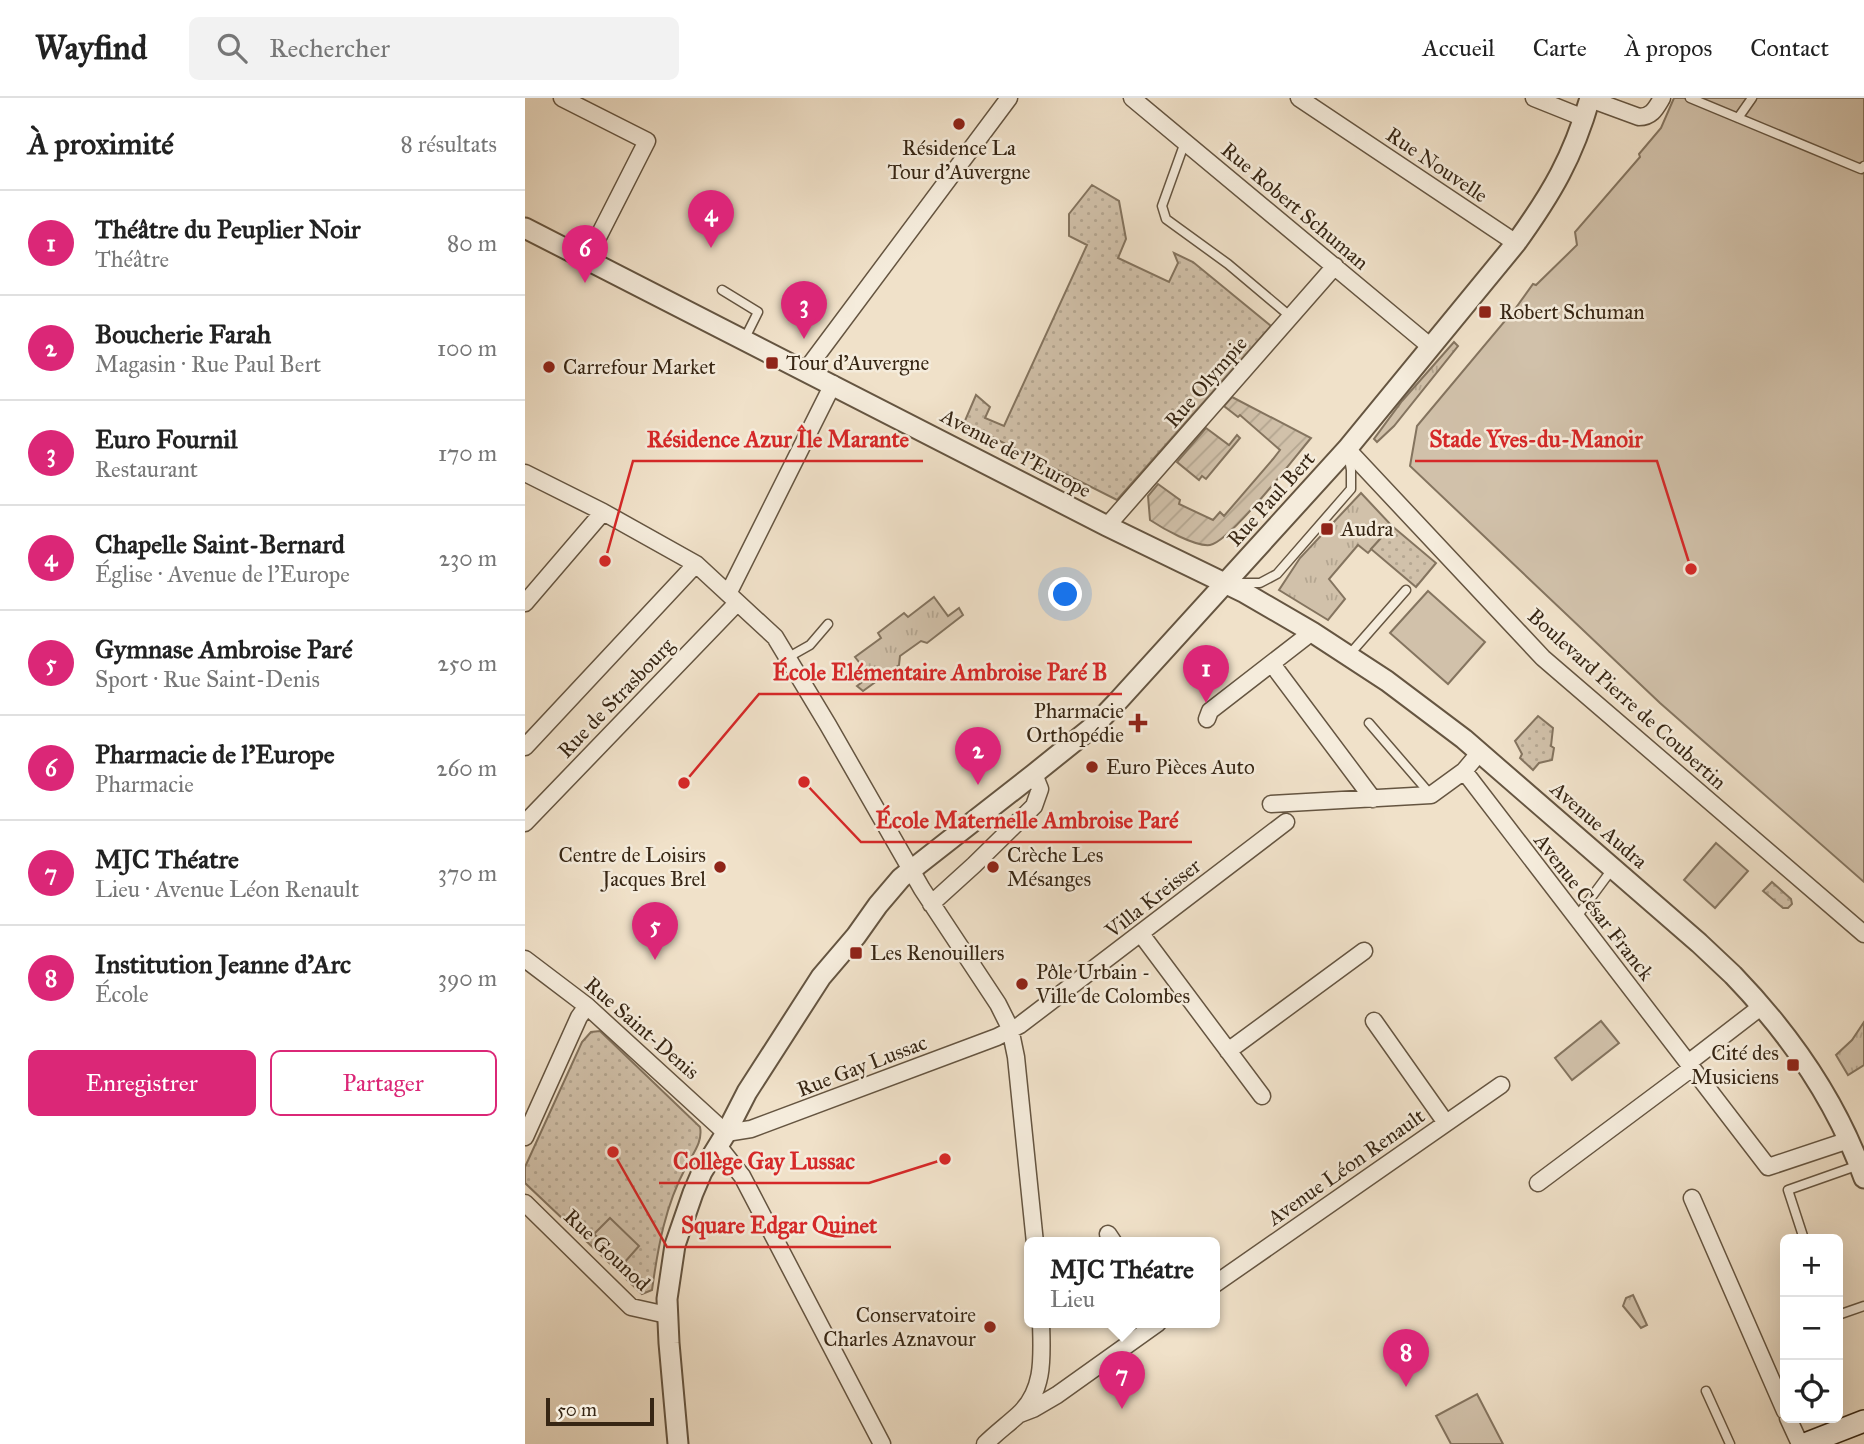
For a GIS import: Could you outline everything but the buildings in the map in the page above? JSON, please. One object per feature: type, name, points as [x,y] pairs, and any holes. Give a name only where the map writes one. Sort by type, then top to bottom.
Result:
[{"type":"main road","points":[[1805,1444],[1864,1421]]},
{"type":"street","points":[[562,98],[647,141],[587,259]]},
{"type":"street","points":[[806,370],[1009,98]]},
{"type":"street","name":"Rue Robert Schuman","points":[[1132,98],[1431,347]]},
{"type":"street","name":"Rue Nouvelle","points":[[1299,98],[1516,243]]},
{"type":"street","points":[[1534,98],[1584,118]]},
{"type":"street","points":[[1590,98],[1645,117],[1654,111],[1662,98]]},
{"type":"street","name":"Rue Paul Bert","points":[[678,1444],[667,1315],[670,1269],[679,1229],[702,1171],[747,1092],[821,977],[862,929],[891,887],[1095,725],[1347,449],[1516,243],[1557,183],[1590,98]]},
{"type":"street","name":"Avenue de l'Europe","points":[[525,228],[1225,584]]},
{"type":"street","name":"Rue Olympie","points":[[1107,526],[1335,267]]},
{"type":"street","name":"Rue de Strasbourg","points":[[525,823],[733,597],[833,384]]},
{"type":"street","name":"Boulevard Pierre de Coubertin","points":[[1347,449],[1543,658],[1864,934]]},
{"type":"street","points":[[525,472],[696,564],[775,637],[931,904],[998,1004],[1010,1028],[1016,1057],[1034,1237]]},
{"type":"street","points":[[525,603],[603,512]]},
{"type":"street","points":[[525,747],[696,564]]},
{"type":"street","name":"Avenue Audra","points":[[1225,584],[1245,593],[1349,655],[1422,707],[1480,752],[1721,963],[1762,1006],[1807,1067],[1849,1140],[1862,1172]]},
{"type":"street","points":[[1207,719],[1210,711],[1312,632]]},
{"type":"street","points":[[1272,664],[1373,799]]},
{"type":"street","points":[[1271,804],[1431,795],[1464,771],[1480,752]]},
{"type":"street","name":"Avenue César Franck","points":[[1464,771],[1768,1167],[1849,1140]]},
{"type":"street","points":[[931,904],[1034,806],[1040,789],[1034,775]]},
{"type":"street","name":"Villa Kreisser","points":[[1010,1028],[1020,1025],[1286,822]]},
{"type":"street","points":[[1141,934],[1262,1096]]},
{"type":"street","points":[[1228,1051],[1364,951]]},
{"type":"street","name":"Rue Saint-Denis","points":[[525,960],[587,1006],[722,1140],[882,1444]]},
{"type":"street","points":[[525,1137],[579,1017],[587,1006]]},
{"type":"street","points":[[1538,1183],[1762,1006]]},
{"type":"street","points":[[1374,1021],[1446,1123]]},
{"type":"street","name":"Rue Gay Lussac","points":[[722,1140],[997,1037],[1010,1028]]},
{"type":"street","name":"Avenue Léon Renault","points":[[1220,1281],[1501,1085]]},
{"type":"street","points":[[1692,1198],[1780,1400]]},
{"type":"street","name":"Rue Gounod","points":[[525,1203],[631,1307],[667,1315]]},
{"type":"street","points":[[985,1444],[1020,1414],[1040,1380],[1041,1328]]},
{"type":"street","points":[[1020,1414],[1033,1409],[1065,1388],[1151,1328]]},
{"type":"street","points":[[1040,1380],[1044,1388],[1051,1393],[1065,1388]]},
{"type":"street","points":[[1790,1423],[1800,1444]]},
{"type":"lane","points":[[1690,98],[1861,169],[1864,166]]},
{"type":"lane","points":[[1738,118],[1752,98]]},
{"type":"lane","points":[[1185,142],[1162,206],[1166,219],[1228,264],[1291,317]]},
{"type":"lane","points":[[722,290],[758,312],[744,340]]},
{"type":"lane","points":[[1225,584],[1259,583],[1277,574],[1352,489],[1347,449]]},
{"type":"lane","points":[[1349,655],[1406,590]]},
{"type":"lane","points":[[787,658],[810,645],[828,624]]},
{"type":"lane","points":[[1370,723],[1431,795]]},
{"type":"lane","points":[[1576,918],[1613,868]]},
{"type":"lane","points":[[1802,1234],[1788,1190],[1862,1172]]},
{"type":"lane","points":[[1843,1313],[1864,1306]]},
{"type":"lane","points":[[1706,1391],[1730,1444]]},
{"type":"green space","points":[[1674,98],[1864,98],[1864,882],[1660,703],[1410,466],[1417,426],[1533,284],[1536,285],[1577,245],[1575,232],[1640,157],[1639,154],[1661,128]]},
{"type":"green space","points":[[1092,185],[1119,201],[1126,239],[1118,258],[1169,282],[1178,263],[1174,253],[1193,262],[1271,326],[1117,500],[964,423],[976,395],[990,407],[985,418],[1004,426],[1087,245],[1069,236],[1069,214]]},
{"type":"green space","points":[[1454,342],[1458,346],[1394,426],[1377,442],[1374,439],[1402,401]]},
{"type":"green space","points":[[1232,397],[1311,438],[1232,530],[1210,545],[1204,545],[1179,536],[1150,520],[1148,496],[1158,484],[1180,500],[1179,504],[1213,520],[1220,512],[1224,516],[1273,459],[1280,450],[1240,415],[1238,417],[1224,406]]},
{"type":"green space","points":[[1206,428],[1229,445],[1237,435],[1240,438],[1206,479],[1202,476],[1199,480],[1177,462]]},
{"type":"green space","points":[[1361,493],[1392,526],[1368,553],[1358,545],[1329,579],[1345,599],[1328,620],[1279,590],[1300,558]]},
{"type":"green space","points":[[1392,526],[1436,563],[1416,587],[1371,549]]},
{"type":"green space","points":[[1428,591],[1485,642],[1448,684],[1390,633]]},
{"type":"green space","points":[[934,597],[948,616],[959,608],[963,615],[927,643],[921,641],[900,656],[899,665],[863,691],[857,686],[870,676],[855,657],[881,638],[878,633],[904,613],[908,617]]},
{"type":"green space","points":[[1538,716],[1553,728],[1551,746],[1554,748],[1552,760],[1539,763],[1533,770],[1520,758],[1522,754],[1515,741]]},
{"type":"green space","points":[[1716,843],[1748,871],[1715,908],[1684,880]]},
{"type":"green space","points":[[1772,882],[1791,899],[1792,904],[1788,908],[1783,908],[1763,891]]},
{"type":"green space","points":[[1601,1021],[1619,1043],[1572,1080],[1555,1058]]},
{"type":"green space","points":[[1864,1022],[1864,1065],[1848,1075],[1836,1055],[1852,1040]]},
{"type":"green space","points":[[600,1031],[700,1127],[701,1132],[699,1143],[679,1182],[668,1212],[652,1290],[642,1294],[525,1183],[525,1167],[582,1042],[591,1032]]},
{"type":"green space","points":[[610,1218],[639,1246],[624,1263],[594,1234]]},
{"type":"green space","points":[[1633,1295],[1647,1325],[1641,1328],[1623,1306],[1626,1298]]},
{"type":"green space","points":[[1477,1394],[1503,1444],[1451,1444],[1436,1416]]},
{"type":"place","name":"Résidence La Tour d'Auvergne","points":[[959,124]]},
{"type":"place","name":"Chapelle Saint-Bernard","points":[[711,248]]},
{"type":"place","name":"Pharmacie de l'Europe","points":[[585,283]]},
{"type":"place","name":"Robert Schuman","points":[[1485,312]]},
{"type":"place","name":"Euro Fournil","points":[[804,339]]},
{"type":"place","name":"Tour d'Auvergne","points":[[772,363]]},
{"type":"place","name":"Carrefour Market","points":[[549,367]]},
{"type":"place","name":"Audra","points":[[1327,529]]},
{"type":"place","name":"Résidence Azur Île Marante","points":[[605,561]]},
{"type":"place","name":"Stade Yves-du-Manoir","points":[[1691,569]]},
{"type":"place","name":"Théâtre du Peuplier Noir","points":[[1206,703]]},
{"type":"place","name":"Pharmacie Orthopédie","points":[[1138,723]]},
{"type":"place","name":"Euro Pièces Auto","points":[[1092,767]]},
{"type":"place","name":"École Maternelle Ambroise Paré","points":[[804,782]]},
{"type":"place","name":"École Elémentaire Ambroise Paré B","points":[[684,783]]},
{"type":"place","name":"Boucherie Farah","points":[[978,785]]},
{"type":"place","name":"Centre de Loisirs Jacques Brel","points":[[720,867]]},
{"type":"place","name":"Crèche Les Mésanges","points":[[993,867]]},
{"type":"place","name":"Les Renouillers","points":[[856,953]]},
{"type":"place","name":"Gymnase Ambroise Paré","points":[[655,960]]},
{"type":"place","name":"Pôle Urbain - Ville de Colombes","points":[[1022,984]]},
{"type":"place","name":"Cité des Musiciens","points":[[1793,1065]]},
{"type":"place","name":"Square Edgar Quinet","points":[[613,1152]]},
{"type":"place","name":"Collège Gay Lussac","points":[[945,1159]]},
{"type":"place","name":"Conservatoire Charles Aznavour","points":[[990,1327]]},
{"type":"place","name":"Institution Jeanne d'Arc","points":[[1406,1387]]},
{"type":"place","name":"MJC Théatre","points":[[1122,1409]]}]
